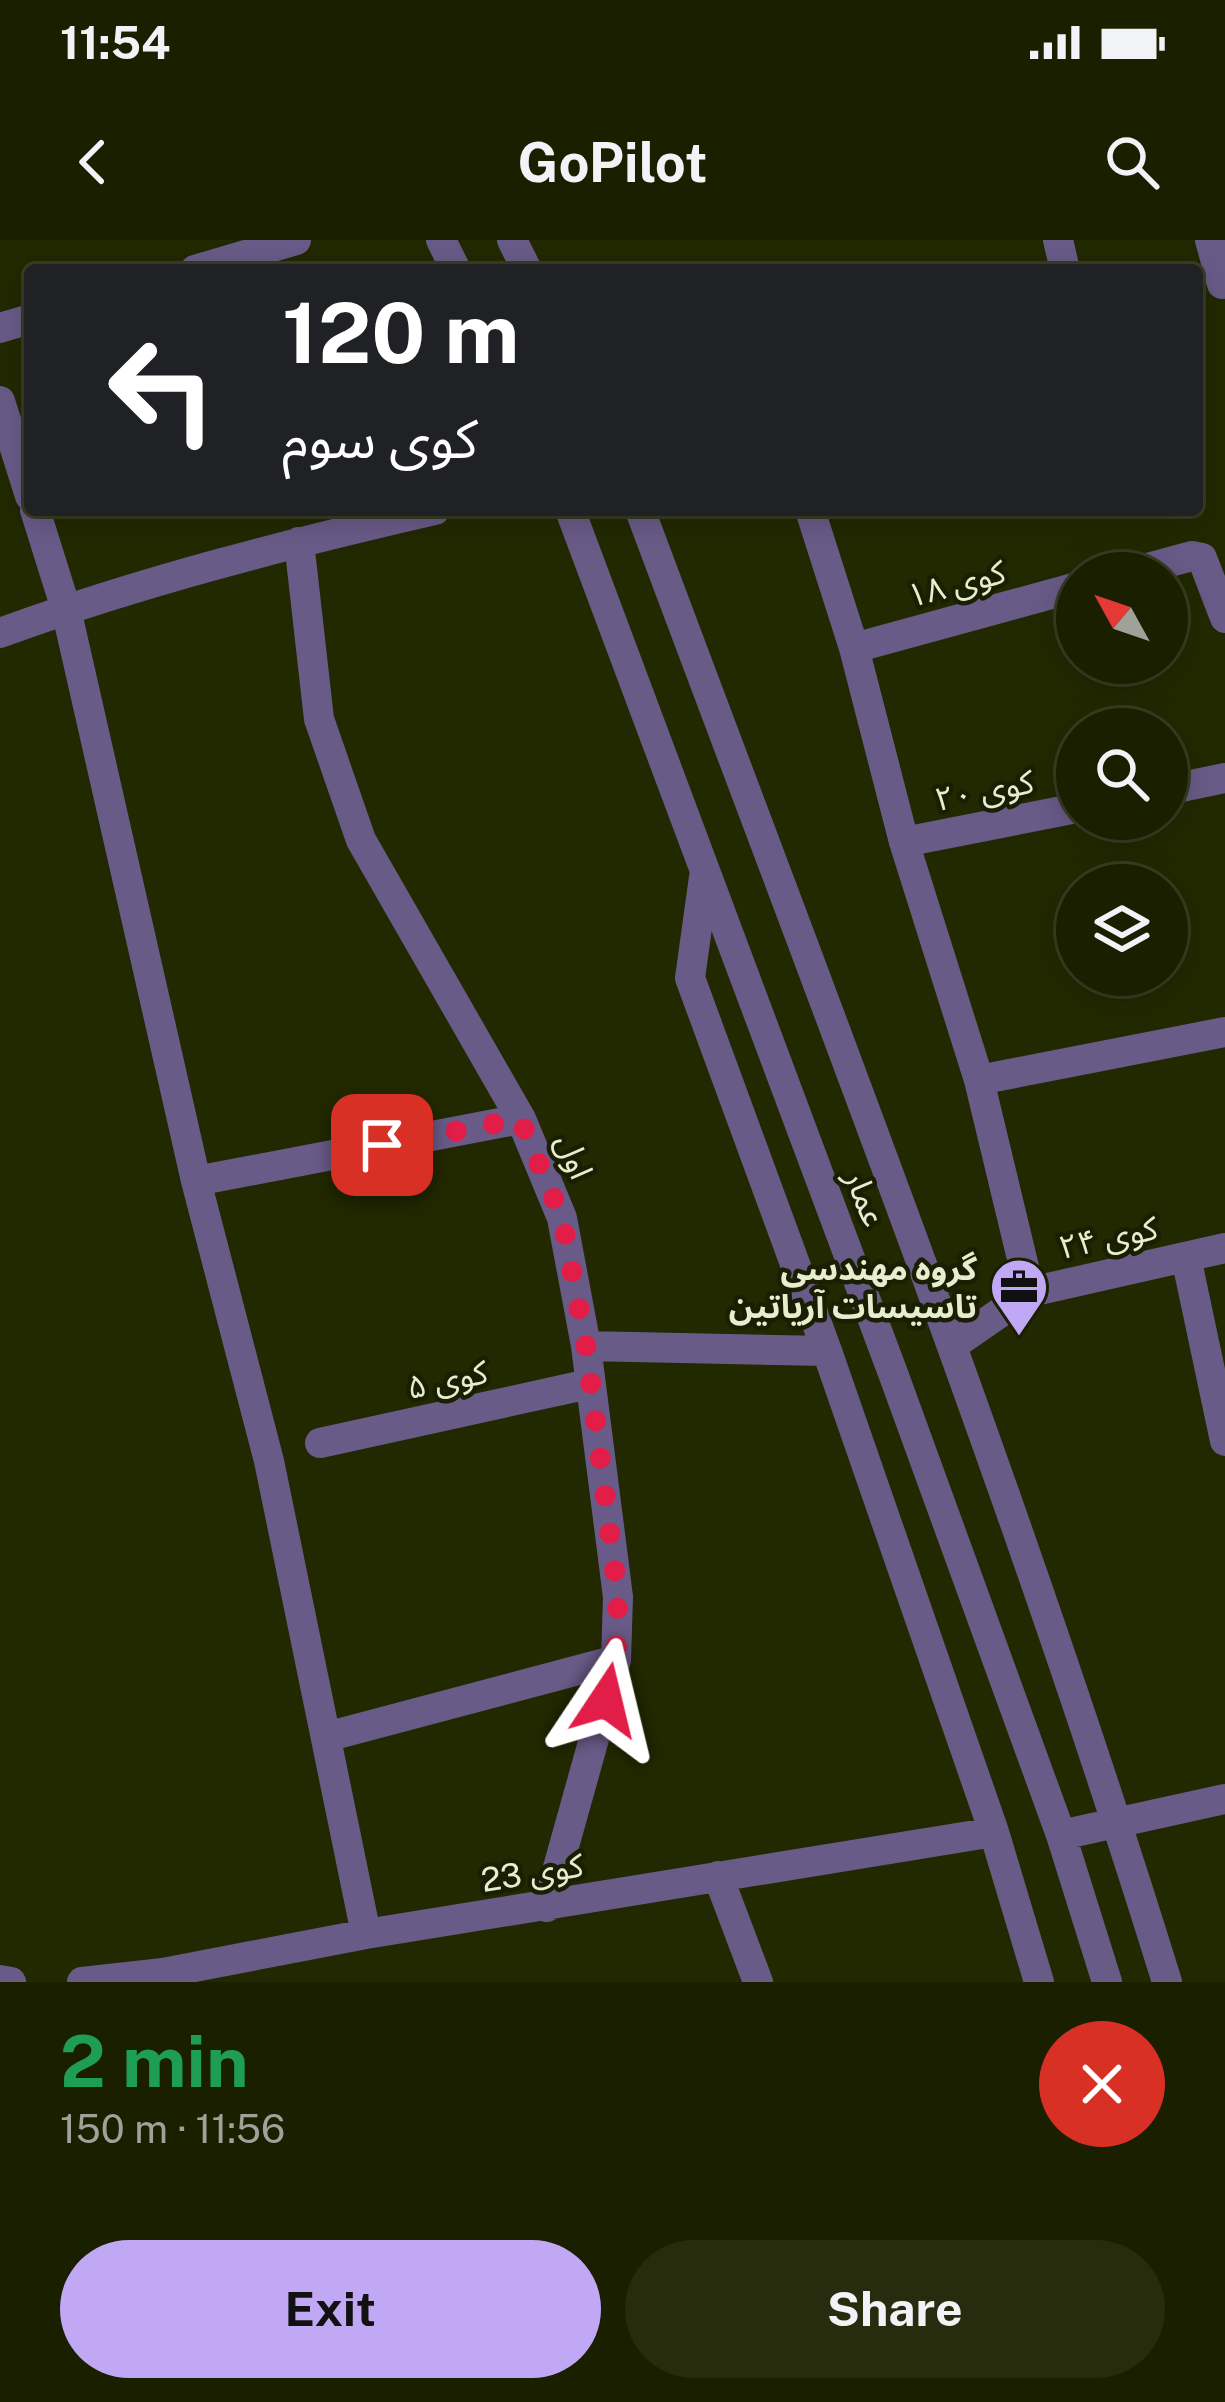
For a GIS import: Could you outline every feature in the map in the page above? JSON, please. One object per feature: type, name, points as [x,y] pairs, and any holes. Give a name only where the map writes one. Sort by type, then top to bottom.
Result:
[{"type":"street","points":[[215,264],[296,240]]},
{"type":"street","points":[[1210,240],[1214,286]]},
{"type":"street","points":[[0,401],[24,477]]},
{"type":"street","points":[[36,516],[66,609],[196,1181],[268,1461],[366,1934]]},
{"type":"street","points":[[0,632],[299,542],[410,516]]},
{"type":"street","name":"عمار","points":[[572,516],[1061,1835],[1107,1982]]},
{"type":"street","name":"عمار","points":[[642,516],[952,1346],[1117,1821],[1167,1982]]},
{"type":"street","points":[[812,516],[854,647],[904,842],[979,1080],[1030,1292]]},
{"type":"street","name":"اول","points":[[299,542],[319,719],[361,840],[520,1119],[562,1218],[586,1346],[618,1597],[616,1660],[548,1907]]},
{"type":"street","points":[[1188,557],[1202,558],[1208,565],[1225,618]]},
{"type":"street","name":"کوی ۱۸","points":[[854,647],[1056,593]]},
{"type":"street","points":[[1188,786],[1225,778]]},
{"type":"street","name":"کوی ۲۰","points":[[904,842],[1056,812]]},
{"type":"street","points":[[704,871],[690,978],[827,1351],[994,1832],[1039,1982]]},
{"type":"street","points":[[979,1080],[1225,1032]]},
{"type":"street","points":[[196,1181],[520,1119]]},
{"type":"street","name":"کوی ۲۴","points":[[952,1346],[1030,1292],[1225,1248]]},
{"type":"street","points":[[1186,1257],[1225,1441]]},
{"type":"street","points":[[586,1346],[827,1351]]},
{"type":"street","name":"کوی ۵","points":[[320,1443],[589,1384]]},
{"type":"street","points":[[326,1737],[616,1660]]},
{"type":"street","points":[[1061,1835],[1225,1799]]},
{"type":"street","name":"کوی 23","points":[[82,1982],[164,1978],[366,1934],[994,1832]]},
{"type":"street","points":[[718,1876],[758,1982]]},
{"type":"street","points":[[0,1980],[11,1982]]},
{"type":"place","name":"گروه مهندسی تاسیسات آریاتین","points":[[1019,1338]]},
{"type":"route","points":[[382,1145],[520,1119],[562,1218],[586,1346],[618,1597],[616,1660],[606,1700]]}]
